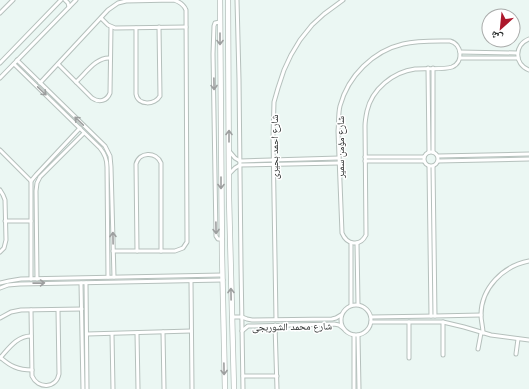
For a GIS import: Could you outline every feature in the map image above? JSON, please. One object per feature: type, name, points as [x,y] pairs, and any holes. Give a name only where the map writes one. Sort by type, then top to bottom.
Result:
[{"type":"street","points":[[0,13],[13,0]]},
{"type":"street","points":[[0,62],[61,0]]},
{"type":"street","points":[[64,0],[68,2],[69,7]]},
{"type":"street","points":[[0,78],[76,0]]},
{"type":"street","points":[[40,83],[111,8],[122,2],[174,0],[185,7],[187,242],[180,250],[113,251]]},
{"type":"street","points":[[220,0],[222,278],[225,389]]},
{"type":"street","points":[[228,0],[229,198],[234,389]]},
{"type":"street","points":[[236,0],[243,389]]},
{"type":"street","name":"شارع احمد بحيرى","points":[[276,319],[273,108],[284,70],[297,45],[312,25],[343,0]]},
{"type":"street","points":[[101,18],[110,26],[118,28],[186,27]]},
{"type":"street","points":[[220,22],[217,22],[214,26],[213,54],[216,236],[218,239],[222,239]]},
{"type":"street","points":[[58,64],[95,100],[101,101],[107,98],[110,93],[110,26]]},
{"type":"street","points":[[136,28],[136,94],[138,99],[142,102],[154,102],[160,96],[159,27]]},
{"type":"street","points":[[529,39],[521,44],[518,53],[520,63],[523,67],[529,70]]},
{"type":"street","name":"شارع مؤمن سمير","points":[[351,305],[351,243],[345,239],[342,233],[339,163],[340,106],[346,91],[360,69],[385,50],[395,46],[413,42],[450,41],[460,52]]},
{"type":"street","points":[[351,243],[357,243],[364,238],[366,231],[365,126],[367,110],[377,90],[389,79],[405,71],[452,67],[460,58],[460,52],[518,53]]},
{"type":"street","points":[[76,82],[96,62],[103,58],[110,58]]},
{"type":"street","points":[[460,58],[518,58]]},
{"type":"street","points":[[17,60],[105,146],[108,152],[112,167],[114,277]]},
{"type":"street","points":[[220,60],[228,60]]},
{"type":"street","points":[[14,64],[84,132],[102,151],[105,157],[107,164],[108,278]]},
{"type":"street","points":[[428,68],[431,152]]},
{"type":"street","points":[[431,152],[433,68]]},
{"type":"street","points":[[31,279],[31,181],[80,128]]},
{"type":"street","points":[[37,279],[37,183],[40,177],[84,132]]},
{"type":"street","points":[[0,150],[31,181]]},
{"type":"street","points":[[229,150],[234,158],[240,161],[339,158]]},
{"type":"street","points":[[424,159],[425,155],[431,152],[436,153],[438,156],[529,154]]},
{"type":"street","points":[[137,251],[136,161],[140,156],[152,154],[158,157],[161,163],[162,251]]},
{"type":"street","points":[[424,159],[425,163],[429,166],[433,166],[438,161],[438,156]]},
{"type":"street","points":[[366,157],[424,159]]},
{"type":"street","points":[[366,161],[424,159]]},
{"type":"street","points":[[438,161],[529,159]]},
{"type":"street","points":[[229,174],[234,168],[240,165],[339,163]]},
{"type":"street","points":[[429,166],[431,316]]},
{"type":"street","points":[[433,166],[436,316]]},
{"type":"street","points":[[0,190],[5,200],[5,244],[4,248],[0,252]]},
{"type":"street","points":[[0,198],[3,195]]},
{"type":"street","points":[[221,198],[229,198]]},
{"type":"street","points":[[5,221],[31,221]]},
{"type":"street","points":[[357,243],[358,304]]},
{"type":"street","points":[[478,349],[482,333],[481,315],[487,293],[495,280],[506,270],[529,261]]},
{"type":"street","points":[[0,283],[31,279],[114,277],[222,278]]},
{"type":"street","points":[[0,288],[8,285],[20,284],[191,281],[222,278]]},
{"type":"street","points":[[191,281],[192,389]]},
{"type":"street","points":[[81,283],[83,389]]},
{"type":"street","points":[[86,283],[87,389]]},
{"type":"street","points":[[358,304],[366,308],[372,322],[366,332],[354,335],[347,333],[340,322],[341,315],[345,309],[351,305],[358,304]]},
{"type":"street","points":[[0,318],[16,310],[82,309]]},
{"type":"street","points":[[31,310],[32,376],[40,385],[45,386],[53,384],[58,378],[59,374],[58,310]]},
{"type":"street","name":"شارع محمد الشوربجى","points":[[232,317],[242,317],[252,320],[332,319],[341,315]]},
{"type":"street","points":[[371,317],[481,315]]},
{"type":"street","points":[[372,322],[444,322],[482,333],[529,340]]},
{"type":"street","points":[[409,322],[409,358]]},
{"type":"street","points":[[443,355],[444,322]]},
{"type":"street","name":"شارع محمد الشوربجى","points":[[242,331],[250,326],[276,325],[334,324],[343,328]]},
{"type":"street","points":[[276,325],[277,389]]},
{"type":"street","points":[[87,334],[191,331]]},
{"type":"street","points":[[163,332],[164,389]]},
{"type":"street","points":[[137,333],[138,389]]},
{"type":"street","points":[[112,334],[113,389]]},
{"type":"street","points":[[354,335],[354,389]]},
{"type":"street","points":[[358,335],[359,389]]},
{"type":"street","points":[[31,336],[18,340],[0,357],[15,368],[32,370]]},
{"type":"street","points":[[516,354],[518,339]]},
{"type":"street","points":[[224,347],[233,347]]},
{"type":"street","points":[[243,376],[276,376]]}]
